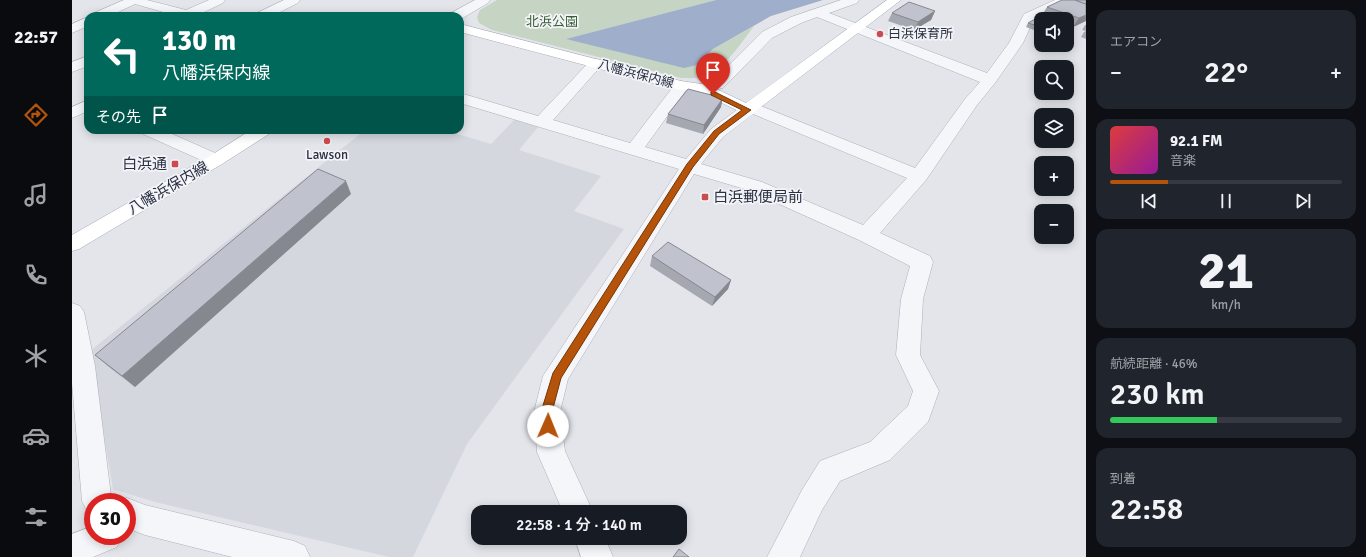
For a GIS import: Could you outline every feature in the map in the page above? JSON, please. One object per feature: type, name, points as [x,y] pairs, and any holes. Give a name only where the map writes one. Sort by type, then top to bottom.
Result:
[{"type":"main road","points":[[749,109],[895,0]]},
{"type":"main road","name":"八幡浜保内線","points":[[464,29],[681,86],[702,88],[749,109]]},
{"type":"main road","name":"八幡浜保内線","points":[[72,244],[216,160],[257,134]]},
{"type":"street","points":[[108,12],[134,0],[174,12]]},
{"type":"street","points":[[196,12],[219,0]]},
{"type":"street","points":[[270,12],[294,0]]},
{"type":"street","points":[[452,12],[460,0]]},
{"type":"street","points":[[463,12],[484,0]]},
{"type":"street","points":[[702,88],[718,85],[767,34],[816,12],[853,0]]},
{"type":"street","points":[[866,235],[920,176],[971,102],[990,80],[1016,42],[1029,16],[1055,1]]},
{"type":"street","points":[[816,12],[990,80]]},
{"type":"street","points":[[72,28],[84,23]]},
{"type":"street","points":[[72,68],[84,62]]},
{"type":"street","points":[[542,122],[596,63]]},
{"type":"street","points":[[635,149],[681,86]]},
{"type":"street","points":[[464,99],[755,186],[866,235],[922,262],[912,299],[908,355],[926,391],[919,413],[880,451],[830,471],[812,500],[783,557]]},
{"type":"street","points":[[72,113],[84,107]]},
{"type":"street","points":[[575,505],[551,452],[547,412],[556,376],[690,166],[717,133],[749,109],[920,176]]},
{"type":"street","points":[[158,134],[216,160]]},
{"type":"street","points":[[72,312],[78,373],[96,493]]},
{"type":"street","points":[[136,521],[294,557]]},
{"type":"street","points":[[72,550],[84,545]]},
{"type":"street","points":[[593,545],[597,557]]},
{"type":"shaded area","points":[[515,119],[539,126],[519,150],[601,176],[574,211],[624,229],[467,444],[413,557],[389,557],[155,502],[136,496],[136,493],[126,493],[113,489],[90,351],[360,134],[457,134],[491,144]]},
{"type":"green space","name":"北浜公園","points":[[497,0],[716,0],[567,39],[697,65],[713,49],[754,26],[727,61],[713,72],[700,78],[681,78],[492,30],[479,23],[477,17],[480,10]]},
{"type":"water","points":[[716,0],[823,0],[771,16],[713,49],[697,65],[684,68],[566,39]]},
{"type":"building","points":[[1062,0],[1075,0],[1086,4],[1086,15],[1079,18],[1074,16],[1074,12],[1062,12],[1047,7]]},
{"type":"building","points":[[1075,0],[1086,0],[1086,4]]},
{"type":"building","points":[[909,2],[935,11],[918,22],[892,13]]},
{"type":"building","points":[[1034,20],[1034,25],[1028,23]]},
{"type":"building","points":[[688,89],[723,98],[704,125],[668,114]]},
{"type":"building","points":[[318,169],[346,181],[122,376],[95,355]]},
{"type":"building","points":[[668,242],[731,280],[715,297],[652,256]]},
{"type":"building","points":[[679,549],[689,557],[673,557]]},
{"type":"place","name":"白浜保育所","points":[[880,34]]},
{"type":"place","name":"Lawson","points":[[327,141]]},
{"type":"place","name":"白浜通","points":[[175,164]]},
{"type":"place","name":"白浜郵便局前","points":[[705,197]]},
{"type":"route","points":[[548,426],[547,412],[556,376],[690,166],[717,133],[747,110],[713,94]]}]
